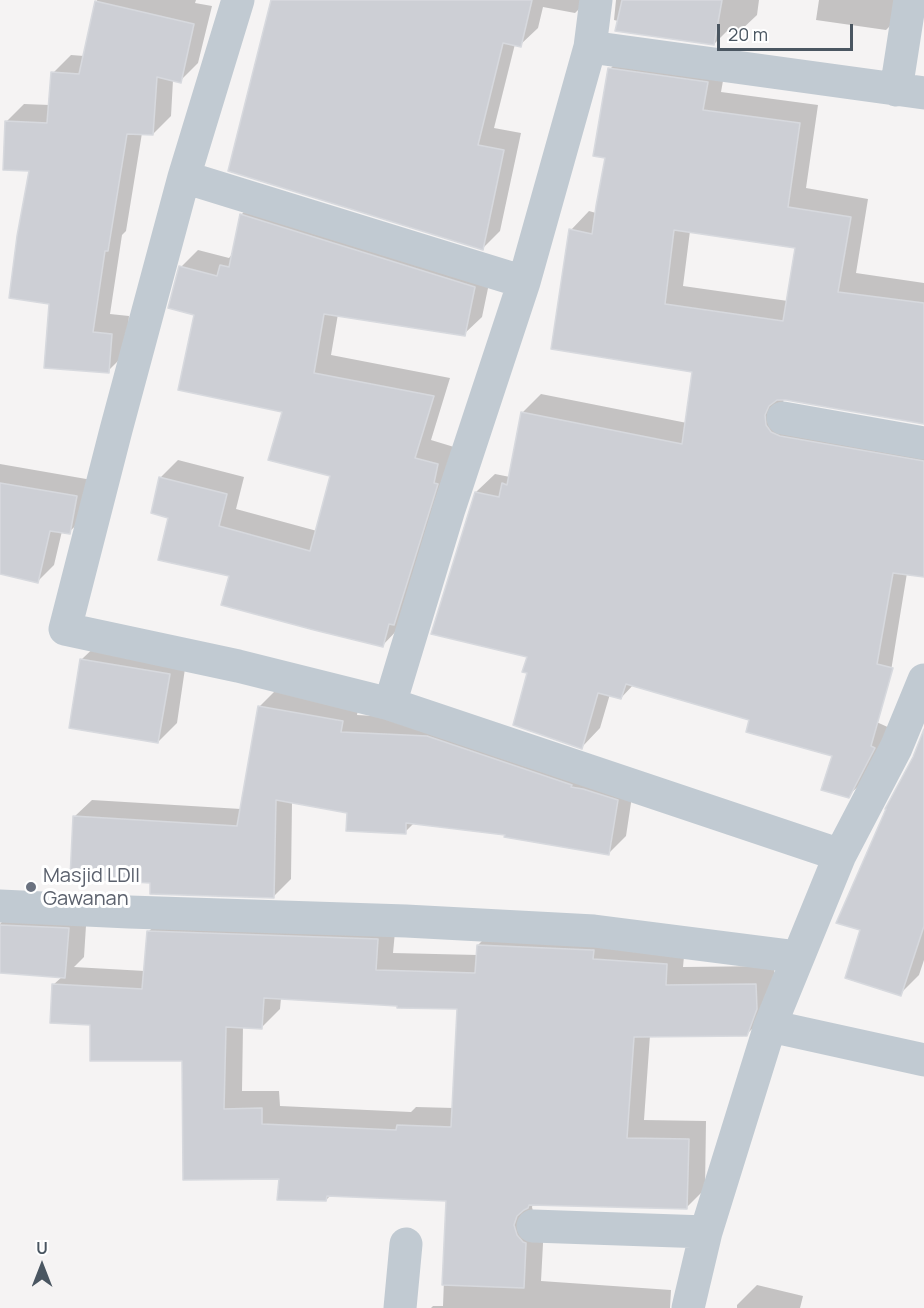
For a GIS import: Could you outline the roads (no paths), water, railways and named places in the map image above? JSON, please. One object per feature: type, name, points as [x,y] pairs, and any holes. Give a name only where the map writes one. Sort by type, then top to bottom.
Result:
[{"type":"street","points":[[238,0],[184,177],[65,629],[238,666],[390,704],[840,855]]},
{"type":"street","points":[[390,704],[449,508],[524,282],[590,47],[596,0]]},
{"type":"street","points":[[590,47],[910,91],[910,0]]},
{"type":"street","points":[[184,177],[524,282]]},
{"type":"street","points":[[783,418],[924,443]]},
{"type":"street","points":[[688,1308],[706,1232],[770,1026],[840,855],[910,750],[924,680]]},
{"type":"street","points":[[0,906],[406,921],[594,931],[798,957]]},
{"type":"street","points":[[770,1026],[924,1060]]},
{"type":"street","points":[[533,1226],[706,1232]]},
{"type":"street","points":[[400,1308],[406,1244]]},
{"type":"place","name":"Masjid LDII Gawanan","points":[[31,887]]}]
